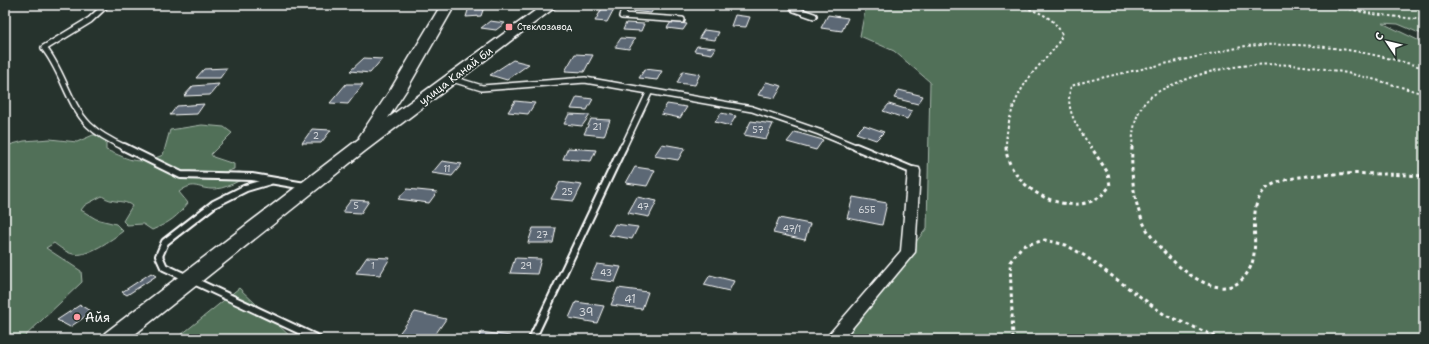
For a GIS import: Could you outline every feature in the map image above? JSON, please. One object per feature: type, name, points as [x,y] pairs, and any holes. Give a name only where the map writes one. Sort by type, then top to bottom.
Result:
[{"type":"main road","points":[[360,147],[399,89],[448,5]]},
{"type":"main road","name":"улица Канай би","points":[[113,339],[360,147],[551,5]]},
{"type":"main road","points":[[399,89],[413,94],[432,94]]},
{"type":"street","points":[[833,339],[908,252],[914,171]]},
{"type":"lane","points":[[106,5],[90,20],[48,44],[44,48],[54,59],[74,101],[89,124],[110,138],[181,175],[192,177],[234,176],[273,180],[309,187]]},
{"type":"lane","points":[[626,5],[622,16],[682,20]]},
{"type":"lane","points":[[792,5],[794,9],[814,16]]},
{"type":"lane","points":[[452,79],[482,88],[585,80],[752,109],[819,132],[914,171]]},
{"type":"lane","points":[[532,339],[649,92]]},
{"type":"lane","points":[[273,180],[246,188],[214,204],[165,242],[159,256],[164,267],[318,339]]},
{"type":"path","points":[[1016,5],[1047,16],[1056,22],[1062,35],[1055,50],[1039,66],[1017,98],[1009,123],[1006,147],[1008,162],[1015,177],[1028,189],[1059,202],[1082,204],[1102,197],[1110,186],[1108,174],[1079,128],[1067,105],[1067,93],[1071,86],[1081,82],[1246,46],[1273,43],[1337,47],[1370,52],[1424,68]]},
{"type":"path","points":[[1330,5],[1373,14],[1424,20]]},
{"type":"path","points":[[1424,94],[1364,77],[1283,65],[1254,64],[1228,68],[1193,77],[1153,95],[1141,107],[1134,121],[1131,134],[1134,192],[1141,218],[1158,246],[1174,263],[1189,275],[1206,284],[1224,287],[1242,281],[1252,263],[1254,212],[1258,197],[1266,187],[1285,179],[1332,174],[1424,176]]},
{"type":"path","points":[[1013,339],[1010,262],[1022,246],[1045,240],[1066,245],[1085,256],[1165,315],[1222,339]]},
{"type":"green space","points":[[866,5],[1424,5],[1424,35],[1398,24],[1382,23],[1424,43],[1424,339],[838,339],[927,228],[930,82],[894,51],[860,36]]},
{"type":"green space","points":[[202,125],[224,127],[232,133],[211,154],[213,157],[234,164],[234,169],[214,176],[239,172],[252,174],[222,188],[211,189],[192,186],[184,189],[179,192],[188,203],[172,219],[152,230],[143,224],[127,225],[123,221],[132,206],[129,204],[110,200],[102,196],[85,205],[81,210],[96,219],[116,224],[123,231],[113,239],[92,251],[85,253],[71,253],[63,250],[54,243],[46,248],[81,271],[82,282],[22,339],[5,339],[5,146],[24,141],[50,139],[77,142],[93,135],[100,135],[106,141],[106,150],[128,159],[140,161],[163,155],[170,130]]},
{"type":"green space","points":[[239,288],[293,339],[176,339]]},
{"type":"building","points":[[604,5],[616,5],[607,22],[595,21]]},
{"type":"building","points":[[635,5],[655,6],[651,13],[631,11]]},
{"type":"building","points":[[469,7],[484,7],[481,16],[466,17]]},
{"type":"building","points":[[735,15],[750,17],[746,27],[731,26]]},
{"type":"building","points":[[828,15],[848,18],[842,31],[821,28]]},
{"type":"building","points":[[490,21],[505,23],[496,30],[481,28]]},
{"type":"building","points":[[671,22],[687,24],[683,30],[667,28]]},
{"type":"building","points":[[626,23],[644,24],[641,31],[623,30]]},
{"type":"building","points":[[704,30],[719,32],[715,40],[699,38]]},
{"type":"building","points":[[621,38],[635,39],[629,49],[615,47]]},
{"type":"building","points":[[697,46],[716,48],[712,54],[694,51]]},
{"type":"building","points":[[575,54],[593,55],[584,72],[565,71]]},
{"type":"building","points":[[364,58],[382,59],[370,73],[350,71]]},
{"type":"building","points":[[513,60],[529,64],[507,80],[490,75]]},
{"type":"building","points":[[227,68],[220,78],[196,78],[204,69]]},
{"type":"building","points":[[645,69],[662,71],[657,80],[639,78]]},
{"type":"building","points":[[683,71],[700,74],[695,85],[677,83]]},
{"type":"building","points":[[766,82],[782,86],[775,98],[758,95]]},
{"type":"building","points":[[219,84],[210,95],[184,96],[193,86]]},
{"type":"building","points":[[346,84],[363,84],[348,104],[330,103]]},
{"type":"building","points":[[899,90],[923,96],[918,104],[894,98]]},
{"type":"building","points":[[577,97],[593,99],[587,110],[571,109]]},
{"type":"building","points":[[515,101],[535,103],[528,114],[508,112]]},
{"type":"building","points":[[204,104],[197,114],[170,115],[177,106]]},
{"type":"building","points":[[667,104],[687,107],[680,118],[661,114]]},
{"type":"building","points":[[889,104],[912,111],[907,119],[883,111]]},
{"type":"building","points":[[721,113],[736,116],[730,126],[715,122]]},
{"type":"building","points":[[569,114],[590,115],[582,126],[564,124]]},
{"type":"building","points":[[591,119],[610,120],[604,136],[584,134]]},
{"type":"building","points":[[751,121],[773,124],[766,139],[744,135]]},
{"type":"building","points":[[864,125],[884,132],[876,140],[856,133]]},
{"type":"building","points":[[312,129],[331,130],[321,143],[302,143]]},
{"type":"building","points":[[795,132],[823,140],[816,150],[787,142]]},
{"type":"building","points":[[662,144],[685,148],[678,160],[654,156]]},
{"type":"building","points":[[568,148],[596,150],[591,161],[563,159]]},
{"type":"building","points":[[442,161],[462,164],[452,176],[432,173]]},
{"type":"building","points":[[635,167],[655,170],[647,186],[626,183]]},
{"type":"building","points":[[560,182],[582,185],[574,201],[551,199]]},
{"type":"building","points":[[407,189],[437,192],[429,203],[398,199]]},
{"type":"building","points":[[637,197],[657,201],[649,217],[628,213]]},
{"type":"building","points":[[853,197],[887,203],[882,225],[847,218]]},
{"type":"building","points":[[351,200],[369,201],[361,213],[342,212]]},
{"type":"building","points":[[779,218],[810,224],[805,240],[773,233]]},
{"type":"building","points":[[615,224],[638,227],[632,239],[609,235]]},
{"type":"building","points":[[533,228],[556,228],[553,243],[528,243]]},
{"type":"building","points":[[367,257],[390,258],[380,275],[356,273]]},
{"type":"building","points":[[515,258],[541,259],[537,274],[510,273]]},
{"type":"building","points":[[597,264],[621,267],[615,282],[590,279]]},
{"type":"building","points":[[151,273],[156,276],[127,295],[122,292]]},
{"type":"building","points":[[710,275],[734,281],[729,291],[704,285]]},
{"type":"building","points":[[618,288],[648,292],[642,309],[611,305]]},
{"type":"building","points":[[576,302],[604,306],[597,323],[569,318]]},
{"type":"building","points":[[80,305],[92,312],[70,327],[57,320]]},
{"type":"building","points":[[415,312],[446,319],[432,339],[395,339]]},
{"type":"building","points":[[481,332],[510,336],[509,339],[478,339]]},
{"type":"place","name":"Стеклозавод","points":[[509,27]]},
{"type":"place","name":"Айя","points":[[77,317]]}]
